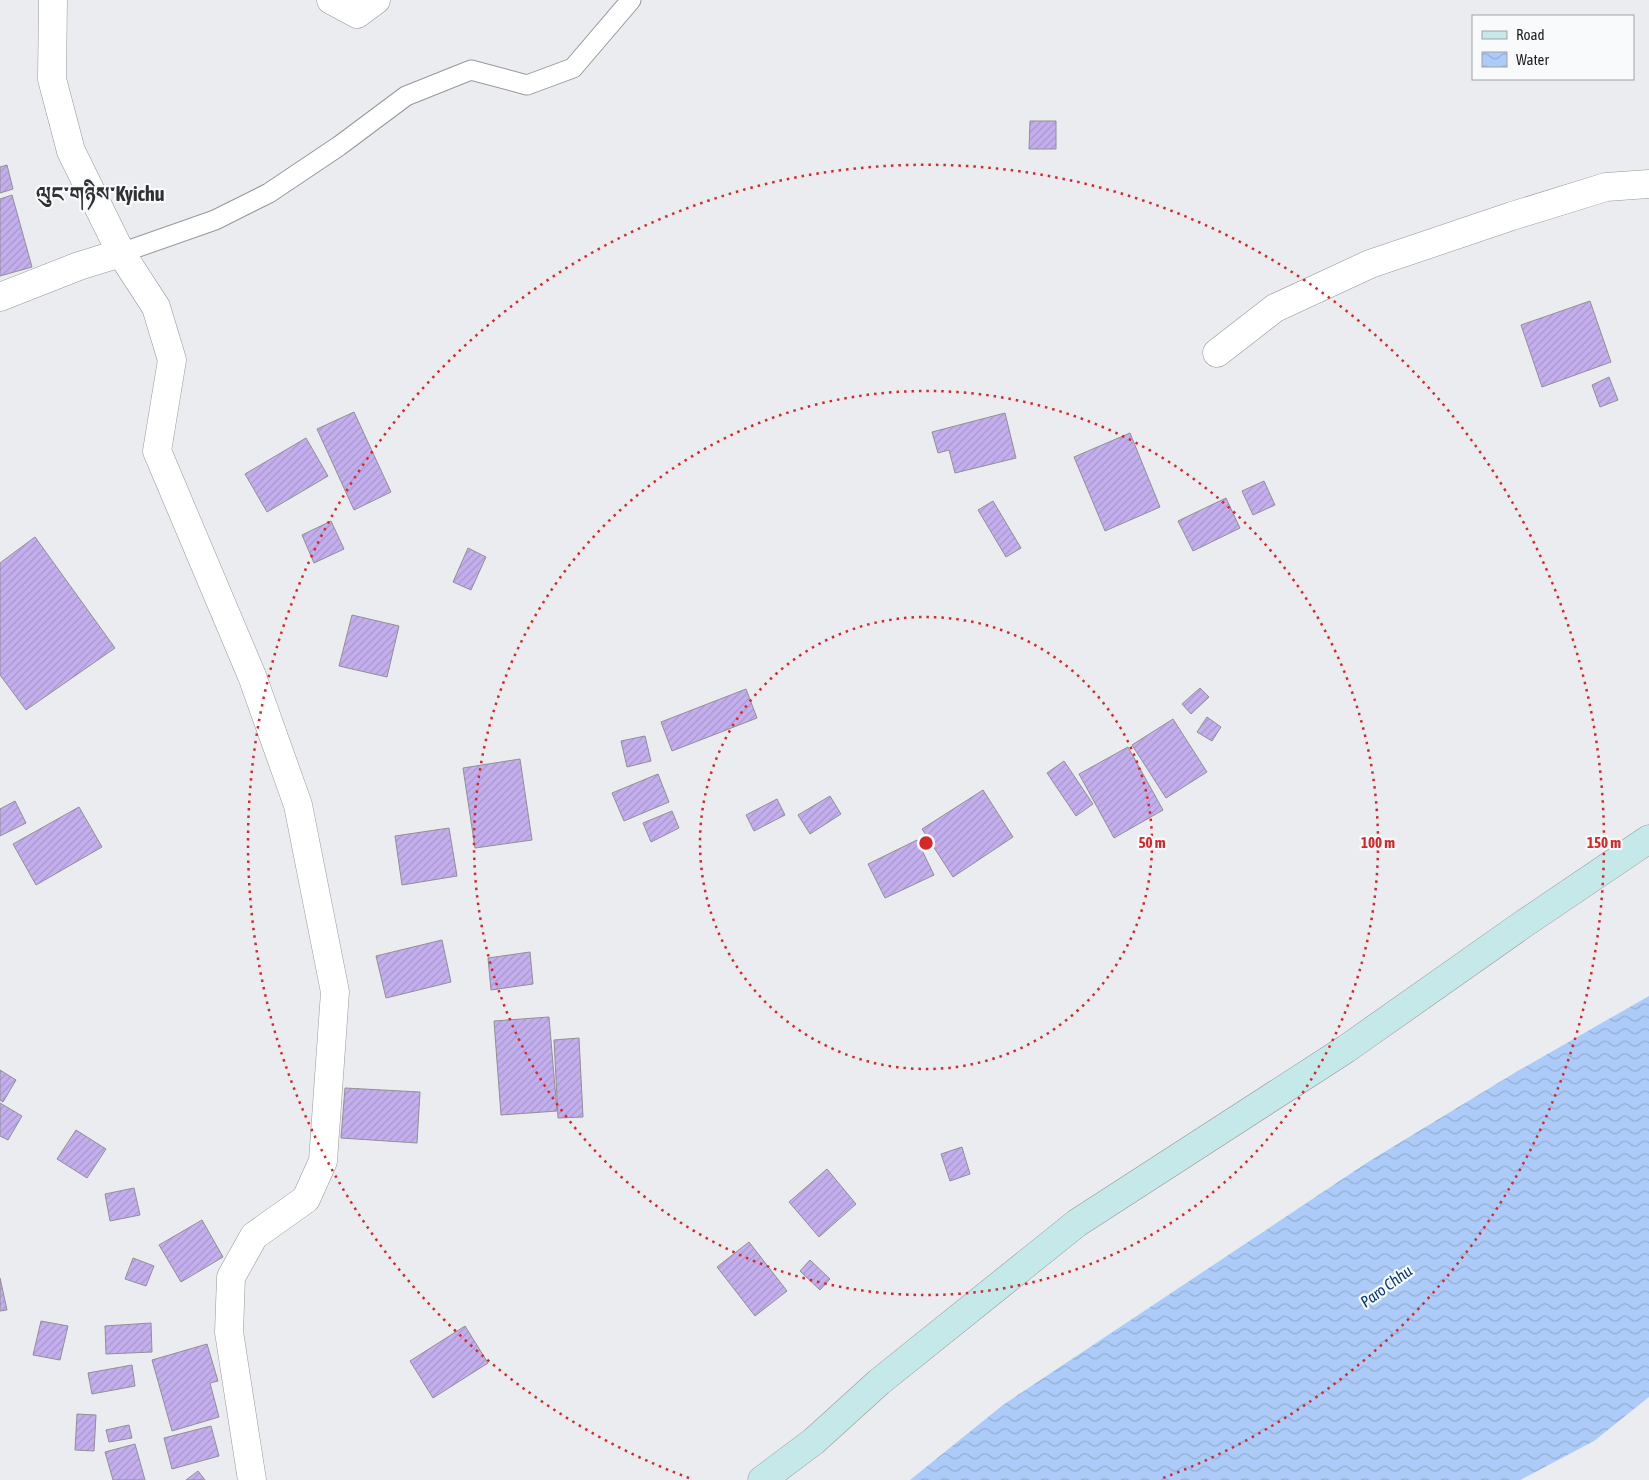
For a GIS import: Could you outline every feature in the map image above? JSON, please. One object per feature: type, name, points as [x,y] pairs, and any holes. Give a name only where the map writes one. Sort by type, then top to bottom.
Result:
[{"type":"street","points":[[53,0],[52,79],[71,151],[121,253],[156,308],[172,360],[157,451],[252,676],[298,805],[335,992],[323,1161],[306,1199],[254,1236],[231,1277],[229,1332],[252,1480]]},
{"type":"street","points":[[331,0],[357,14],[376,0]]},
{"type":"street","points":[[1217,353],[1275,308],[1370,264],[1512,216],[1606,187],[1649,184]]},
{"type":"street","points":[[0,297],[78,266],[121,253]]},
{"type":"street","points":[[762,1480],[814,1441],[880,1382],[1077,1223],[1346,1049],[1522,925],[1649,839]]},
{"type":"lane","points":[[121,253],[214,220],[269,193],[339,146],[406,96],[471,70],[527,86],[573,68],[632,0]]},
{"type":"water","name":"Paro Chhu","points":[[1649,996],[1649,1397],[1594,1441],[1520,1480],[910,1480],[1003,1405],[1368,1162],[1516,1072]]},
{"type":"building","points":[[1030,121],[1056,121],[1056,149],[1029,149]]},
{"type":"building","points":[[7,165],[13,189],[0,193],[0,167]]},
{"type":"building","points":[[12,195],[32,267],[0,276],[0,199]]},
{"type":"building","points":[[1590,301],[1611,362],[1542,387],[1521,325]]},
{"type":"building","points":[[1609,377],[1618,400],[1600,407],[1592,385]]},
{"type":"building","points":[[354,412],[391,492],[354,510],[317,429]]},
{"type":"building","points":[[1005,413],[1016,458],[955,473],[949,450],[938,453],[932,432]]},
{"type":"building","points":[[1130,433],[1160,507],[1105,531],[1074,457]]},
{"type":"building","points":[[306,438],[328,476],[267,512],[245,474]]},
{"type":"building","points":[[1264,481],[1275,505],[1253,515],[1242,491]]},
{"type":"building","points":[[1226,498],[1240,528],[1193,551],[1178,521]]},
{"type":"building","points":[[993,501],[1021,548],[1006,557],[978,510]]},
{"type":"building","points":[[331,521],[344,549],[314,563],[302,535]]},
{"type":"building","points":[[35,537],[115,648],[26,710],[0,675],[0,563]]},
{"type":"building","points":[[468,548],[486,557],[471,590],[453,582]]},
{"type":"building","points":[[352,615],[399,626],[387,677],[339,666]]},
{"type":"building","points":[[1200,688],[1209,697],[1191,714],[1182,704]]},
{"type":"building","points":[[746,689],[757,718],[672,751],[661,722]]},
{"type":"building","points":[[1207,717],[1221,727],[1212,741],[1197,732]]},
{"type":"building","points":[[1173,719],[1207,772],[1166,798],[1132,745]]},
{"type":"building","points":[[645,736],[651,761],[627,767],[621,741]]},
{"type":"building","points":[[1128,747],[1163,810],[1114,838],[1079,774]]},
{"type":"building","points":[[520,759],[532,840],[475,848],[463,768]]},
{"type":"building","points":[[1064,761],[1093,804],[1076,816],[1047,773]]},
{"type":"building","points":[[658,774],[669,802],[624,821],[612,793]]},
{"type":"building","points":[[983,790],[1013,837],[953,877],[922,829]]},
{"type":"building","points":[[830,796],[841,814],[810,834],[798,815]]},
{"type":"building","points":[[777,799],[785,815],[754,831],[746,815]]},
{"type":"building","points":[[15,801],[26,823],[0,836],[0,809]]},
{"type":"building","points":[[79,807],[102,847],[36,885],[13,844]]},
{"type":"building","points":[[672,811],[679,828],[651,842],[643,823]]},
{"type":"building","points":[[449,828],[457,876],[402,885],[395,836]]},
{"type":"building","points":[[917,840],[934,875],[885,898],[868,864]]},
{"type":"building","points":[[442,940],[451,982],[386,998],[376,956]]},
{"type":"building","points":[[530,952],[533,984],[491,990],[488,958]]},
{"type":"building","points":[[549,1017],[557,1111],[501,1115],[494,1021]]},
{"type":"building","points":[[579,1038],[583,1117],[558,1118],[554,1040]]},
{"type":"building","points":[[0,1070],[16,1080],[3,1102],[0,1100]]},
{"type":"building","points":[[345,1088],[420,1092],[417,1143],[341,1138]]},
{"type":"building","points":[[0,1103],[22,1116],[8,1140],[0,1136]]},
{"type":"building","points":[[76,1130],[106,1149],[87,1178],[57,1159]]},
{"type":"building","points":[[962,1147],[970,1174],[950,1181],[941,1154]]},
{"type":"building","points":[[827,1169],[856,1204],[819,1237],[789,1202]]},
{"type":"building","points":[[134,1188],[140,1215],[110,1221],[105,1194]]},
{"type":"building","points":[[202,1220],[223,1257],[181,1282],[159,1245]]},
{"type":"building","points":[[749,1242],[787,1291],[755,1316],[717,1267]]},
{"type":"building","points":[[133,1258],[154,1266],[146,1286],[125,1279]]},
{"type":"building","points":[[810,1260],[830,1279],[820,1290],[800,1271]]},
{"type":"building","points":[[0,1278],[7,1310],[0,1311]]},
{"type":"building","points":[[41,1321],[68,1326],[60,1360],[33,1355]]},
{"type":"building","points":[[151,1323],[152,1352],[106,1354],[105,1326]]},
{"type":"building","points":[[465,1326],[488,1363],[433,1398],[410,1361]]},
{"type":"building","points":[[207,1344],[218,1381],[210,1383],[219,1417],[172,1431],[152,1360]]},
{"type":"building","points":[[132,1365],[135,1386],[92,1394],[88,1373]]},
{"type":"building","points":[[77,1414],[96,1415],[94,1451],[75,1450]]},
{"type":"building","points":[[129,1425],[132,1438],[109,1442],[106,1430]]},
{"type":"building","points":[[211,1426],[219,1456],[172,1469],[164,1438]]},
{"type":"building","points":[[135,1444],[145,1480],[113,1480],[105,1452]]},
{"type":"building","points":[[198,1471],[205,1480],[186,1480]]},
{"type":"district","name":"ལུང་གཉིས་Kyichu","points":[[100,194]]}]
